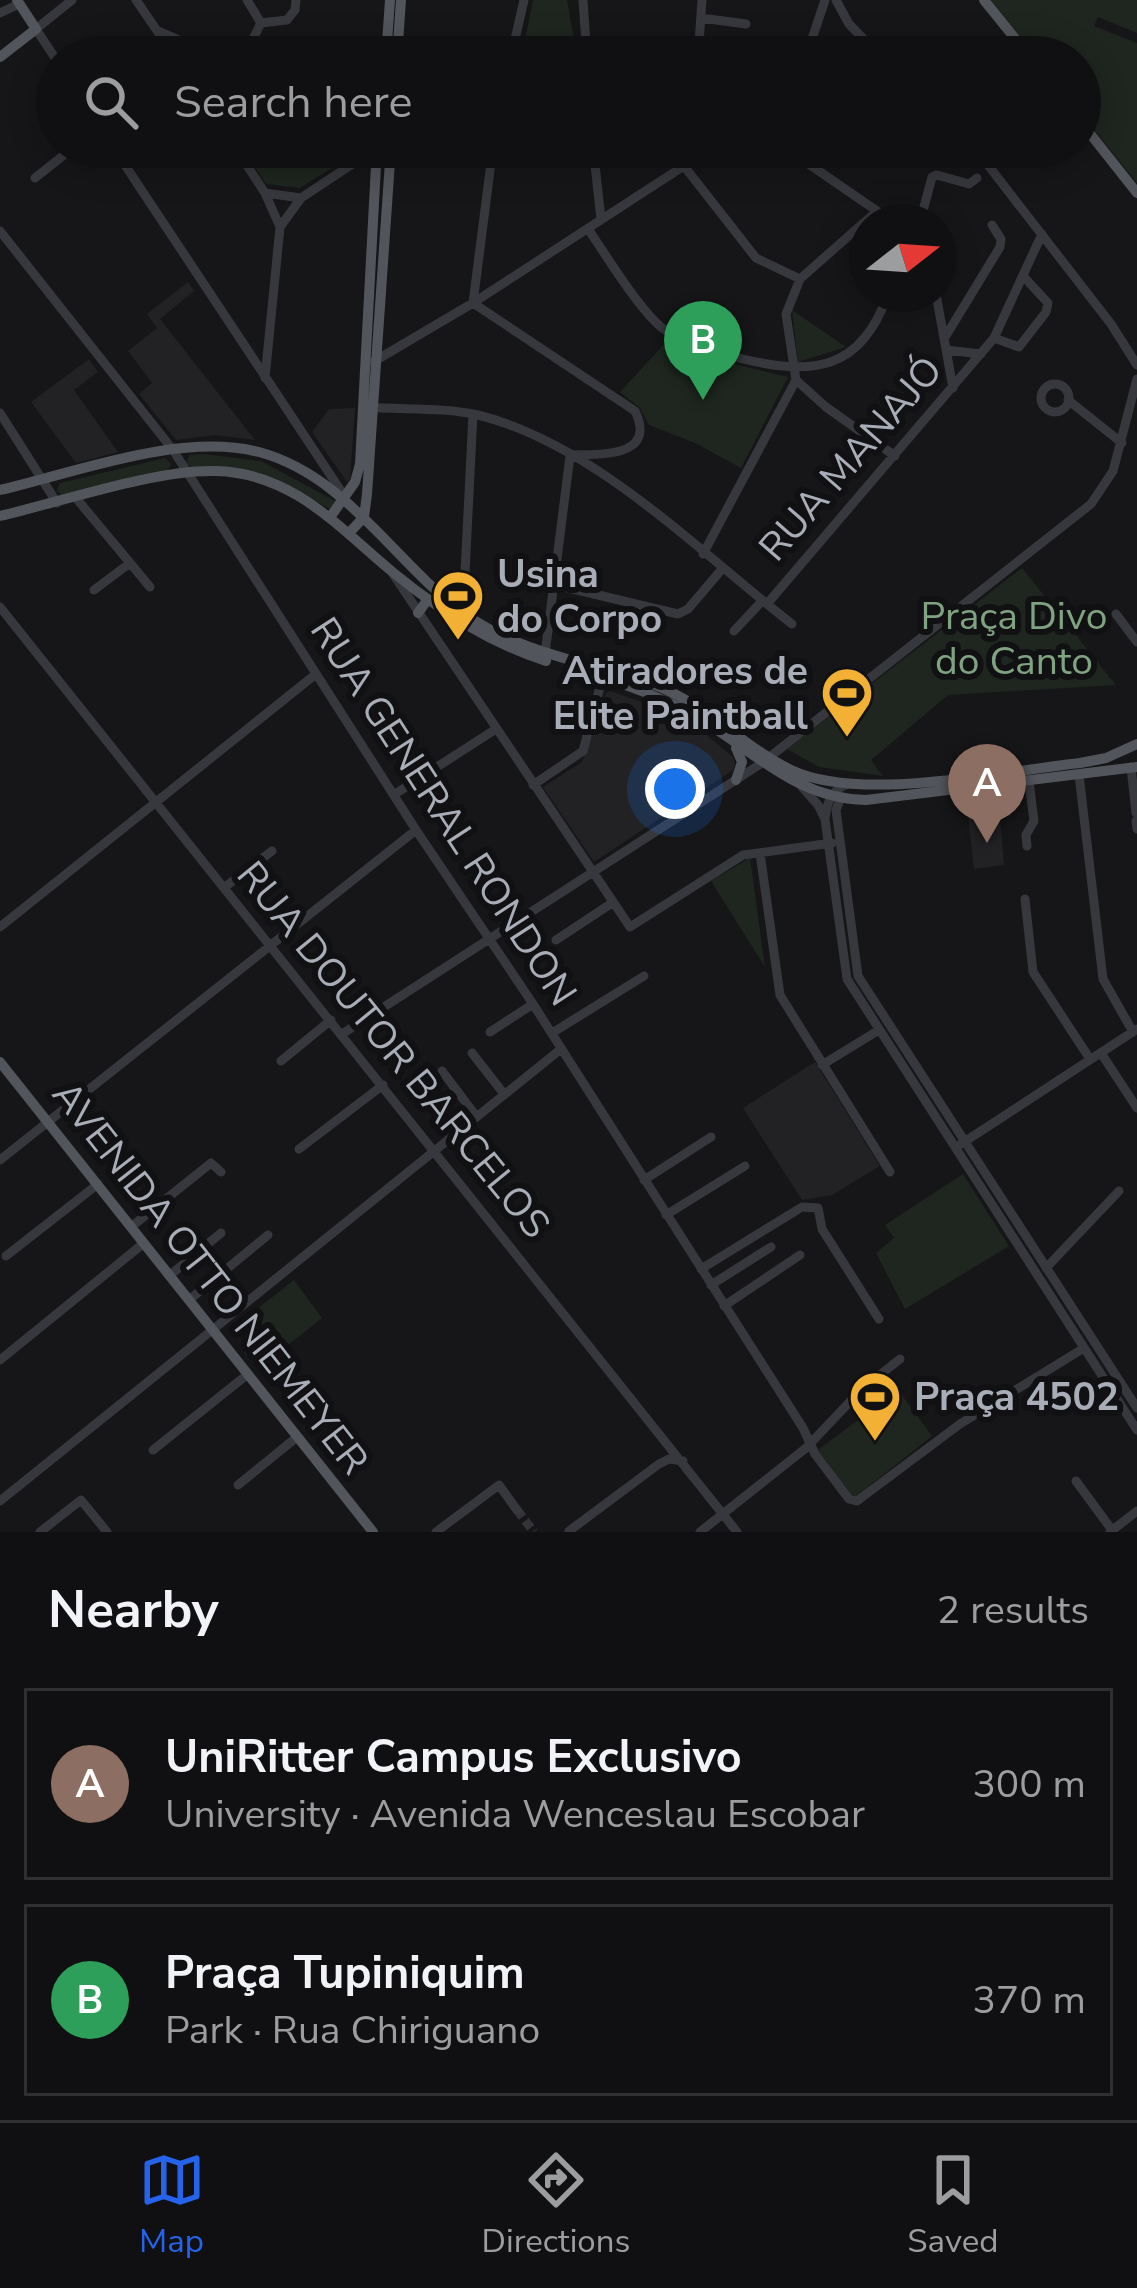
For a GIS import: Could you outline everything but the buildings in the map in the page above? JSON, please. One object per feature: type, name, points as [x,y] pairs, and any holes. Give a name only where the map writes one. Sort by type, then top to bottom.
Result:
[{"type":"main road","points":[[387,36],[390,0]]},
{"type":"main road","points":[[398,36],[400,0]]},
{"type":"main road","points":[[985,0],[1013,36]]},
{"type":"main road","points":[[0,57],[36,29],[18,2]]},
{"type":"main road","points":[[1101,148],[1137,193]]},
{"type":"main road","points":[[350,532],[364,517],[378,168]]},
{"type":"main road","points":[[378,247],[388,168]]},
{"type":"main road","points":[[0,490],[173,450],[218,445],[262,453],[345,496],[409,567],[496,634],[545,654],[657,686],[699,706],[791,770],[826,782],[881,784],[1080,763],[1137,744]]},
{"type":"main road","points":[[331,516],[364,464]]},
{"type":"main road","points":[[0,516],[185,472],[219,471],[264,479],[311,501],[412,587],[488,639],[544,661],[603,676],[682,709],[730,740],[771,756],[802,787],[835,799],[866,800],[1134,767]]},
{"type":"main road","points":[[418,613],[428,599]]},
{"type":"main road","points":[[603,676],[620,674]]},
{"type":"main road","points":[[730,740],[742,762],[736,780]]},
{"type":"main road","name":"AVENIDA OTTO NIEMEYER","points":[[0,1062],[374,1532]]},
{"type":"street","points":[[41,36],[36,29],[72,0]]},
{"type":"street","points":[[136,0],[161,36]]},
{"type":"street","points":[[248,0],[261,23]]},
{"type":"street","points":[[261,23],[287,20],[296,0]]},
{"type":"street","points":[[516,36],[524,0]]},
{"type":"street","points":[[700,36],[702,0]]},
{"type":"street","points":[[813,36],[825,0]]},
{"type":"street","points":[[836,0],[861,36]]},
{"type":"street","points":[[583,1],[586,36]]},
{"type":"street","points":[[0,13],[18,2]]},
{"type":"street","points":[[701,18],[746,24]]},
{"type":"street","points":[[254,36],[261,23]]},
{"type":"street","points":[[158,31],[170,36]]},
{"type":"street","points":[[35,178],[48,168]]},
{"type":"street","points":[[127,168],[345,496]]},
{"type":"street","points":[[249,168],[280,227],[265,378]]},
{"type":"street","points":[[280,227],[301,198],[346,168]]},
{"type":"street","points":[[472,303],[490,168]]},
{"type":"street","points":[[596,168],[602,219]]},
{"type":"street","points":[[371,363],[682,168]]},
{"type":"street","points":[[687,168],[756,258],[800,279]]},
{"type":"street","points":[[815,168],[868,204]]},
{"type":"street","points":[[990,168],[1136,361]]},
{"type":"street","points":[[925,204],[932,177],[966,184],[977,178]]},
{"type":"street","points":[[266,193],[301,198]]},
{"type":"street","points":[[945,345],[1000,247],[1001,239],[992,225]]},
{"type":"street","points":[[588,229],[658,325],[686,342],[795,375],[895,456]]},
{"type":"street","name":"RUA GENERAL RONDON","points":[[0,231],[173,450],[849,1499],[857,1501],[960,1424],[1084,1348]]},
{"type":"street","name":"RUA MANAJÓ","points":[[734,632],[895,456],[994,338],[1042,234]]},
{"type":"street","points":[[704,554],[795,375],[785,314],[800,279],[849,236]]},
{"type":"street","points":[[994,338],[1019,347],[1046,312],[1048,303],[1023,276]]},
{"type":"street","points":[[472,303],[635,411],[640,432],[626,450],[570,455]]},
{"type":"street","points":[[795,375],[825,367],[857,347],[882,312]]},
{"type":"street","points":[[939,312],[952,388]]},
{"type":"street","name":"RUA MANAJÓ","points":[[945,345],[981,354]]},
{"type":"street","points":[[342,1034],[771,756],[1091,504],[1113,471],[1137,380]]},
{"type":"street","points":[[1068,400],[1122,443]]},
{"type":"street","points":[[368,407],[473,414],[517,427],[601,472],[793,624]]},
{"type":"street","points":[[0,413],[57,503]]},
{"type":"street","points":[[463,612],[473,414]]},
{"type":"street","points":[[304,471],[315,461],[314,452]]},
{"type":"street","points":[[545,654],[570,455]]},
{"type":"street","points":[[76,498],[150,587]]},
{"type":"street","points":[[94,590],[130,563]]},
{"type":"street","points":[[409,567],[418,613]]},
{"type":"street","points":[[556,584],[678,614],[722,569]]},
{"type":"street","points":[[391,570],[630,927],[743,855],[834,842]]},
{"type":"street","name":"RUA DOUTOR BARCELOS","points":[[0,607],[737,1532]]},
{"type":"street","points":[[1116,614],[1137,641]]},
{"type":"street","points":[[0,926],[316,674]]},
{"type":"street","points":[[533,785],[583,751],[603,676]]},
{"type":"street","points":[[395,794],[496,729]]},
{"type":"street","points":[[1134,767],[1136,821]]},
{"type":"street","points":[[960,1145],[1135,1030],[1103,979],[1079,775]]},
{"type":"street","points":[[1028,847],[1026,835],[1034,821],[1029,781]]},
{"type":"street","points":[[849,784],[836,789],[834,842],[847,979],[1137,1408]]},
{"type":"street","points":[[802,787],[818,805],[834,842],[858,976],[1084,1348],[1128,1394],[1137,1430]]},
{"type":"street","points":[[825,819],[835,799]]},
{"type":"street","points":[[0,1160],[416,830]]},
{"type":"street","points":[[225,887],[272,851]]},
{"type":"street","points":[[760,853],[781,995],[890,1172]]},
{"type":"street","points":[[1025,899],[1033,972],[1137,1108]]},
{"type":"street","points":[[556,940],[612,903]]},
{"type":"street","points":[[552,1034],[644,976]]},
{"type":"street","points":[[490,1032],[533,1004]]},
{"type":"street","points":[[281,1060],[331,1020]]},
{"type":"street","points":[[823,1065],[879,1030]]},
{"type":"street","points":[[0,1501],[561,1048]]},
{"type":"street","points":[[472,1053],[504,1094]]},
{"type":"street","points":[[442,1071],[476,1116]]},
{"type":"street","points":[[299,1149],[383,1085]]},
{"type":"street","points":[[644,1180],[711,1137]]},
{"type":"street","points":[[131,1227],[211,1163],[221,1172]]},
{"type":"street","points":[[667,1216],[745,1166]]},
{"type":"street","points":[[6,1256],[98,1184]]},
{"type":"street","points":[[1046,1268],[1119,1191]]},
{"type":"street","points":[[701,1269],[802,1207],[818,1208],[822,1229],[879,1318]]},
{"type":"street","points":[[169,1276],[220,1233]]},
{"type":"street","points":[[189,1300],[268,1234]]},
{"type":"street","points":[[0,1360],[144,1243]]},
{"type":"street","points":[[711,1285],[771,1247]]},
{"type":"street","points":[[724,1306],[800,1255]]},
{"type":"street","points":[[700,1532],[811,1443],[860,1390],[900,1359]]},
{"type":"street","points":[[153,1450],[248,1374]]},
{"type":"street","points":[[238,1485],[297,1437]]},
{"type":"street","points":[[569,1532],[658,1464],[683,1460]]},
{"type":"street","points":[[1076,1480],[1111,1531],[1137,1510]]},
{"type":"street","points":[[436,1532],[499,1485],[517,1510]]},
{"type":"street","points":[[40,1532],[81,1500],[107,1532]]},
{"type":"shaded area","points":[[188,282],[194,291],[160,319],[255,440],[215,435],[176,440],[139,394],[152,383],[128,351],[157,328],[147,314]]},
{"type":"shaded area","points":[[89,359],[98,372],[74,390],[118,452],[76,463],[31,402]]},
{"type":"shaded area","points":[[355,408],[347,482],[312,432],[329,409]]},
{"type":"shaded area","points":[[610,691],[697,727],[733,757],[735,764],[733,770],[594,862],[543,787],[582,762]]},
{"type":"shaded area","points":[[998,793],[1004,865],[974,869],[966,797]]},
{"type":"shaded area","points":[[815,1062],[880,1166],[832,1195],[802,1200],[743,1108]]},
{"type":"green space","points":[[533,0],[567,0],[573,36],[526,36]]},
{"type":"green space","points":[[991,0],[1137,0],[1137,33],[1098,17],[1094,26],[1137,43],[1137,183],[1101,138],[1101,36],[1019,36]]},
{"type":"green space","points":[[256,168],[332,168],[300,188],[266,184]]},
{"type":"green space","points":[[792,310],[846,347],[798,362]]},
{"type":"green space","points":[[667,341],[685,352],[788,377],[741,468],[649,425],[640,408],[620,392]]},
{"type":"green space","points":[[190,455],[261,461],[337,502],[331,510],[275,478],[192,468],[186,463]]},
{"type":"green space","points":[[165,458],[171,464],[167,472],[63,496],[57,491],[60,483]]},
{"type":"green space","name":"Praça Divo do Canto","points":[[1022,568],[1116,685],[948,695],[871,760],[883,776],[819,767],[787,749]]},
{"type":"green space","points":[[750,858],[765,967],[711,881]]},
{"type":"green space","points":[[963,1174],[1009,1246],[905,1309],[876,1253],[894,1238],[885,1225]]},
{"type":"green space","points":[[294,1280],[322,1318],[258,1369],[243,1351],[267,1331],[252,1313]]},
{"type":"green space","name":"Praça 4502","points":[[898,1390],[932,1436],[854,1498],[818,1450]]},
{"type":"tunnel","points":[[517,1510],[534,1532]]},
{"type":"place","name":"Praça Tupiniquim","points":[[703,400]]},
{"type":"place","name":"Usina do Corpo","points":[[458,642]]},
{"type":"place","name":"Atiradores de Elite Paintball","points":[[847,739]]},
{"type":"place","name":"UniRitter Campus Exclusivo","points":[[987,843]]},
{"type":"place","name":"Praça 4502","points":[[875,1443]]}]
